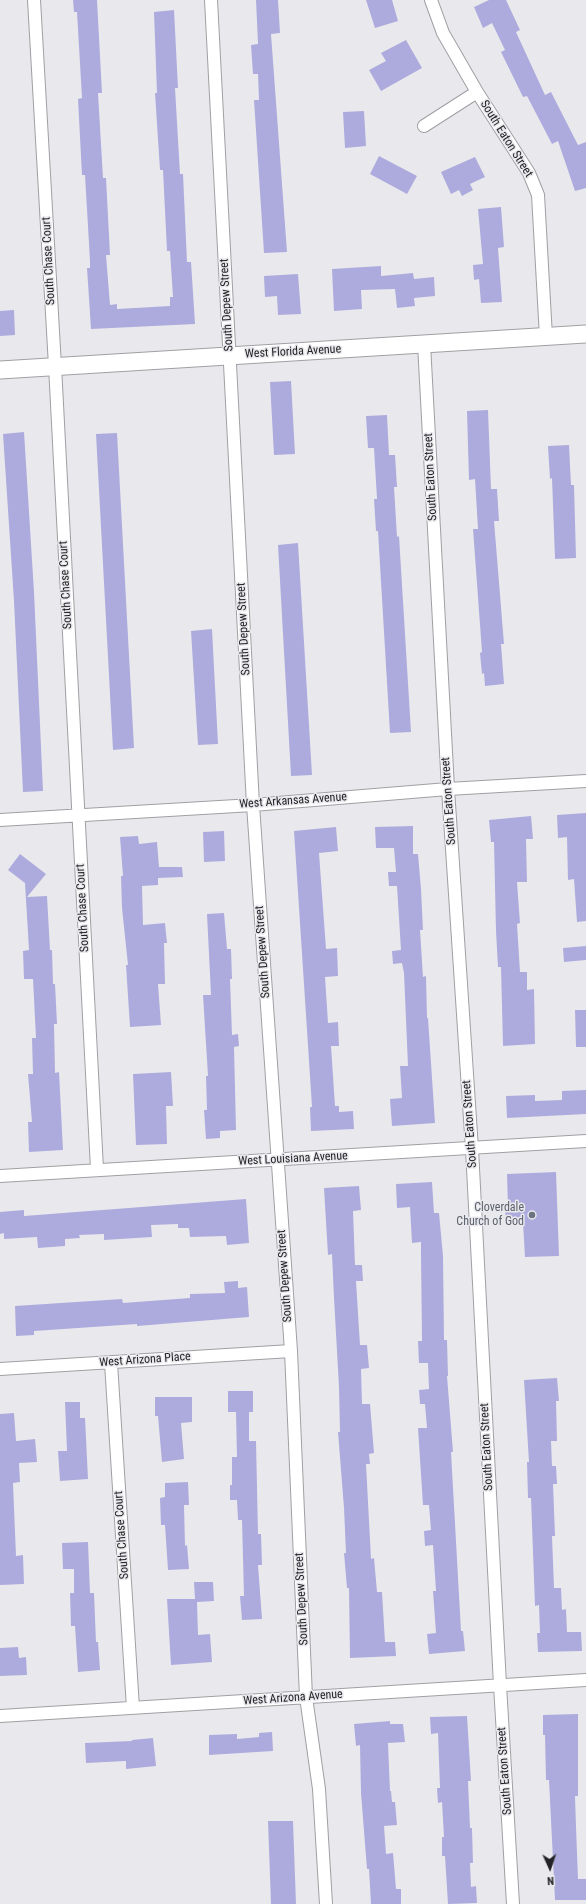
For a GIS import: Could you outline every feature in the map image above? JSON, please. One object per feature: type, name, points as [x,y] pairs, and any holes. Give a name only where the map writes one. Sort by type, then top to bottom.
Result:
[{"type":"street","name":"South Chase Court","points":[[34,0],[55,366],[97,1169]]},
{"type":"street","name":"South Depew Street","points":[[211,0],[253,805],[291,1351],[306,1697],[319,1789],[326,1904]]},
{"type":"street","name":"South Eaton Street","points":[[431,0],[443,33],[477,92],[529,172],[538,195],[546,337]]},
{"type":"street","points":[[424,126],[477,92]]},
{"type":"street","name":"West Florida Avenue","points":[[0,370],[586,334]]},
{"type":"street","name":"South Eaton Street","points":[[424,344],[448,789],[472,1149],[513,1904]]},
{"type":"street","name":"West Arkansas Avenue","points":[[0,820],[253,805],[448,789],[586,781]]},
{"type":"street","name":"West Louisiana Avenue","points":[[0,1176],[97,1169],[472,1149],[586,1141]]},
{"type":"street","name":"West Arizona Place","points":[[0,1369],[291,1351]]},
{"type":"street","name":"South Chase Court","points":[[112,1363],[133,1708]]},
{"type":"street","name":"West Arizona Avenue","points":[[0,1716],[586,1680]]},
{"type":"building","points":[[73,0],[97,0],[102,93],[98,93],[103,178],[106,178],[110,255],[106,255],[110,305],[117,304],[117,309],[170,306],[170,297],[173,297],[170,251],[167,251],[163,170],[160,170],[155,93],[157,93],[154,12],[174,10],[178,88],[175,88],[180,174],[183,174],[187,262],[191,262],[195,324],[91,329],[87,268],[90,268],[90,261],[85,175],[82,175],[78,99],[82,98],[77,12],[74,12]]},
{"type":"building","points":[[256,0],[278,0],[280,33],[271,34],[287,252],[264,253],[254,100],[259,100],[258,74],[253,74],[251,45],[258,44]]},
{"type":"building","points":[[366,0],[392,0],[398,21],[375,28]]},
{"type":"building","points":[[489,0],[506,0],[520,30],[516,32],[545,95],[551,92],[578,145],[586,142],[586,188],[575,191],[558,141],[552,144],[527,96],[523,97],[501,52],[505,50],[492,23],[483,28],[474,7]]},
{"type":"building","points":[[406,40],[422,68],[381,91],[369,70],[386,61],[381,53]]},
{"type":"building","points":[[364,111],[366,146],[345,148],[343,112]]},
{"type":"building","points":[[379,156],[417,176],[407,194],[370,174]]},
{"type":"building","points":[[475,157],[485,177],[470,184],[473,190],[462,196],[459,190],[451,194],[441,172]]},
{"type":"building","points":[[501,207],[504,247],[498,248],[502,302],[481,303],[479,279],[474,280],[473,265],[483,264],[478,209]]},
{"type":"building","points":[[381,266],[381,276],[413,273],[414,279],[434,277],[435,296],[414,298],[415,306],[397,308],[395,289],[361,290],[362,309],[334,311],[332,269]]},
{"type":"building","points":[[298,274],[301,314],[278,315],[277,296],[265,297],[264,276]]},
{"type":"building","points":[[14,310],[15,335],[0,336],[0,311]]},
{"type":"building","points":[[291,381],[295,454],[274,455],[270,382]]},
{"type":"building","points":[[488,410],[491,489],[497,489],[499,521],[494,521],[504,644],[501,644],[504,684],[485,686],[480,653],[482,652],[473,529],[478,529],[475,479],[469,480],[467,411]]},
{"type":"building","points":[[387,415],[389,455],[395,455],[397,487],[394,487],[397,537],[399,536],[411,732],[390,733],[378,531],[376,531],[374,499],[377,499],[374,448],[368,448],[366,416]]},
{"type":"building","points":[[24,432],[34,592],[43,791],[23,792],[14,601],[3,434]]},
{"type":"building","points":[[117,433],[134,748],[113,750],[96,434]]},
{"type":"building","points":[[569,445],[571,485],[574,485],[576,558],[555,559],[552,478],[550,479],[548,446]]},
{"type":"building","points":[[298,543],[312,775],[291,776],[278,545]]},
{"type":"building","points":[[212,629],[218,744],[198,745],[191,631]]},
{"type":"building","points":[[586,813],[586,921],[577,922],[574,879],[568,880],[567,837],[558,838],[557,815]]},
{"type":"building","points":[[531,816],[533,839],[526,839],[527,882],[517,882],[520,923],[517,924],[520,972],[527,972],[527,990],[534,989],[535,1044],[503,1046],[501,967],[498,967],[496,931],[494,842],[491,842],[489,820]]},
{"type":"building","points":[[413,826],[413,854],[418,854],[421,889],[423,930],[420,930],[423,977],[426,976],[427,1018],[435,1123],[392,1126],[390,1099],[402,1098],[400,1066],[408,1066],[404,973],[402,963],[393,964],[392,951],[401,950],[397,886],[389,886],[388,872],[396,872],[394,848],[376,848],[375,827]]},
{"type":"building","points":[[336,827],[338,851],[319,853],[326,949],[337,948],[338,976],[325,977],[328,1023],[338,1022],[339,1046],[331,1046],[335,1106],[339,1106],[339,1112],[353,1111],[354,1129],[311,1131],[310,1107],[312,1107],[294,831]]},
{"type":"building","points":[[224,831],[225,861],[204,862],[203,832]]},
{"type":"building","points":[[138,836],[139,844],[157,842],[159,867],[182,867],[183,877],[158,878],[158,885],[142,886],[143,925],[165,923],[167,943],[164,943],[165,984],[158,984],[161,1025],[130,1027],[126,965],[128,965],[122,908],[121,876],[123,876],[120,837]]},
{"type":"building","points":[[20,854],[46,874],[27,897],[47,896],[50,950],[52,950],[53,984],[55,984],[57,1024],[54,1024],[55,1073],[59,1072],[63,1150],[29,1152],[28,1122],[32,1122],[28,1074],[33,1074],[32,1038],[36,1038],[33,979],[24,979],[23,951],[29,950],[25,883],[8,870]]},
{"type":"building","points":[[224,913],[227,949],[231,949],[232,979],[230,979],[232,1035],[238,1034],[239,1046],[234,1047],[236,1130],[220,1131],[220,1138],[206,1139],[204,1110],[207,1110],[206,1076],[208,1076],[203,995],[211,995],[207,914]]},
{"type":"building","points":[[586,946],[586,960],[564,962],[563,948]]},
{"type":"building","points":[[575,1010],[586,1010],[586,1047],[576,1047]]},
{"type":"building","points":[[171,1072],[173,1106],[166,1106],[167,1144],[136,1145],[133,1074]]},
{"type":"building","points":[[586,1090],[586,1114],[507,1118],[506,1096],[535,1095],[535,1101],[562,1100],[562,1091]]},
{"type":"building","name":"Cloverdale Church of God","points":[[556,1172],[559,1256],[525,1257],[523,1222],[506,1223],[505,1207],[508,1207],[507,1174]]},
{"type":"building","points":[[432,1182],[434,1213],[439,1213],[443,1256],[444,1340],[447,1340],[447,1376],[453,1452],[451,1452],[461,1631],[463,1631],[465,1651],[429,1654],[427,1634],[436,1633],[433,1591],[436,1591],[433,1545],[425,1546],[424,1531],[431,1530],[429,1505],[423,1505],[418,1428],[427,1428],[425,1404],[420,1404],[419,1390],[429,1389],[428,1363],[419,1363],[418,1341],[422,1341],[421,1242],[412,1243],[410,1207],[397,1208],[396,1184]]},
{"type":"building","points":[[359,1186],[361,1210],[353,1211],[355,1265],[362,1265],[363,1281],[356,1281],[360,1345],[367,1345],[369,1368],[361,1369],[362,1404],[370,1404],[374,1453],[369,1454],[370,1464],[366,1464],[371,1559],[374,1558],[377,1592],[382,1592],[385,1642],[395,1642],[396,1656],[350,1658],[349,1588],[347,1588],[344,1553],[346,1553],[338,1432],[340,1432],[339,1387],[332,1254],[328,1255],[324,1188]]},
{"type":"building","points":[[246,1199],[249,1243],[227,1245],[226,1236],[190,1237],[189,1228],[178,1228],[178,1224],[151,1225],[152,1237],[104,1240],[104,1234],[79,1235],[80,1238],[65,1239],[65,1246],[38,1248],[37,1237],[4,1239],[4,1233],[0,1234],[0,1212],[24,1210],[24,1216]]},
{"type":"building","points":[[238,1281],[238,1288],[247,1287],[249,1317],[137,1326],[137,1324],[34,1331],[34,1335],[16,1336],[15,1306],[122,1299],[123,1303],[190,1298],[190,1294],[225,1293],[224,1282]]},
{"type":"building","points":[[557,1378],[559,1401],[556,1401],[557,1441],[551,1441],[552,1466],[556,1466],[557,1484],[553,1484],[555,1536],[552,1536],[554,1588],[561,1588],[562,1610],[566,1609],[567,1632],[581,1632],[582,1651],[538,1652],[537,1633],[540,1633],[539,1605],[535,1606],[531,1498],[528,1498],[527,1462],[529,1462],[524,1380]]},
{"type":"building","points":[[228,1391],[253,1391],[253,1412],[249,1412],[249,1441],[256,1441],[258,1534],[261,1534],[262,1565],[258,1565],[262,1619],[242,1620],[240,1596],[244,1596],[242,1520],[238,1520],[237,1500],[230,1500],[230,1485],[232,1485],[232,1457],[237,1457],[236,1412],[228,1412]]},
{"type":"building","points":[[155,1397],[192,1397],[192,1422],[181,1423],[184,1459],[162,1462],[158,1416],[155,1416]]},
{"type":"building","points":[[65,1402],[80,1402],[80,1418],[85,1418],[88,1479],[60,1481],[58,1451],[67,1451]]},
{"type":"building","points":[[14,1413],[16,1441],[35,1439],[37,1462],[19,1463],[20,1482],[13,1483],[16,1556],[23,1555],[24,1584],[0,1585],[0,1414]]},
{"type":"building","points":[[188,1482],[189,1505],[184,1505],[185,1546],[187,1545],[189,1569],[168,1570],[165,1525],[161,1525],[160,1498],[165,1497],[165,1483]]},
{"type":"building","points":[[88,1542],[90,1593],[94,1593],[96,1642],[98,1642],[100,1670],[78,1672],[75,1626],[71,1626],[70,1593],[74,1593],[74,1569],[63,1569],[62,1543]]},
{"type":"building","points":[[194,1582],[213,1582],[214,1601],[197,1602],[198,1635],[210,1634],[212,1662],[171,1665],[167,1599],[195,1599]]},
{"type":"building","points":[[18,1647],[19,1658],[26,1657],[27,1675],[0,1676],[0,1648]]},
{"type":"building","points":[[578,1714],[578,1796],[575,1796],[578,1879],[586,1879],[586,1900],[555,1900],[549,1780],[546,1780],[543,1715]]},
{"type":"building","points":[[467,1716],[471,1781],[468,1781],[473,1863],[470,1863],[471,1887],[476,1886],[477,1903],[448,1904],[445,1856],[442,1856],[442,1837],[444,1837],[442,1802],[438,1803],[437,1788],[440,1788],[438,1733],[431,1734],[430,1717]]},
{"type":"building","points":[[390,1721],[390,1724],[403,1724],[405,1742],[388,1743],[390,1791],[392,1802],[395,1802],[397,1825],[384,1826],[386,1854],[393,1853],[396,1889],[401,1889],[401,1904],[371,1904],[361,1793],[360,1745],[356,1746],[354,1724]]},
{"type":"building","points":[[272,1732],[273,1751],[209,1755],[209,1735],[237,1734],[237,1739],[259,1737],[259,1733]]},
{"type":"building","points":[[153,1738],[156,1766],[126,1769],[126,1761],[86,1763],[85,1743],[132,1741]]},
{"type":"building","points":[[268,1821],[293,1821],[296,1904],[271,1904]]},
{"type":"place","name":"Cloverdale Church of God","points":[[532,1215]]}]
